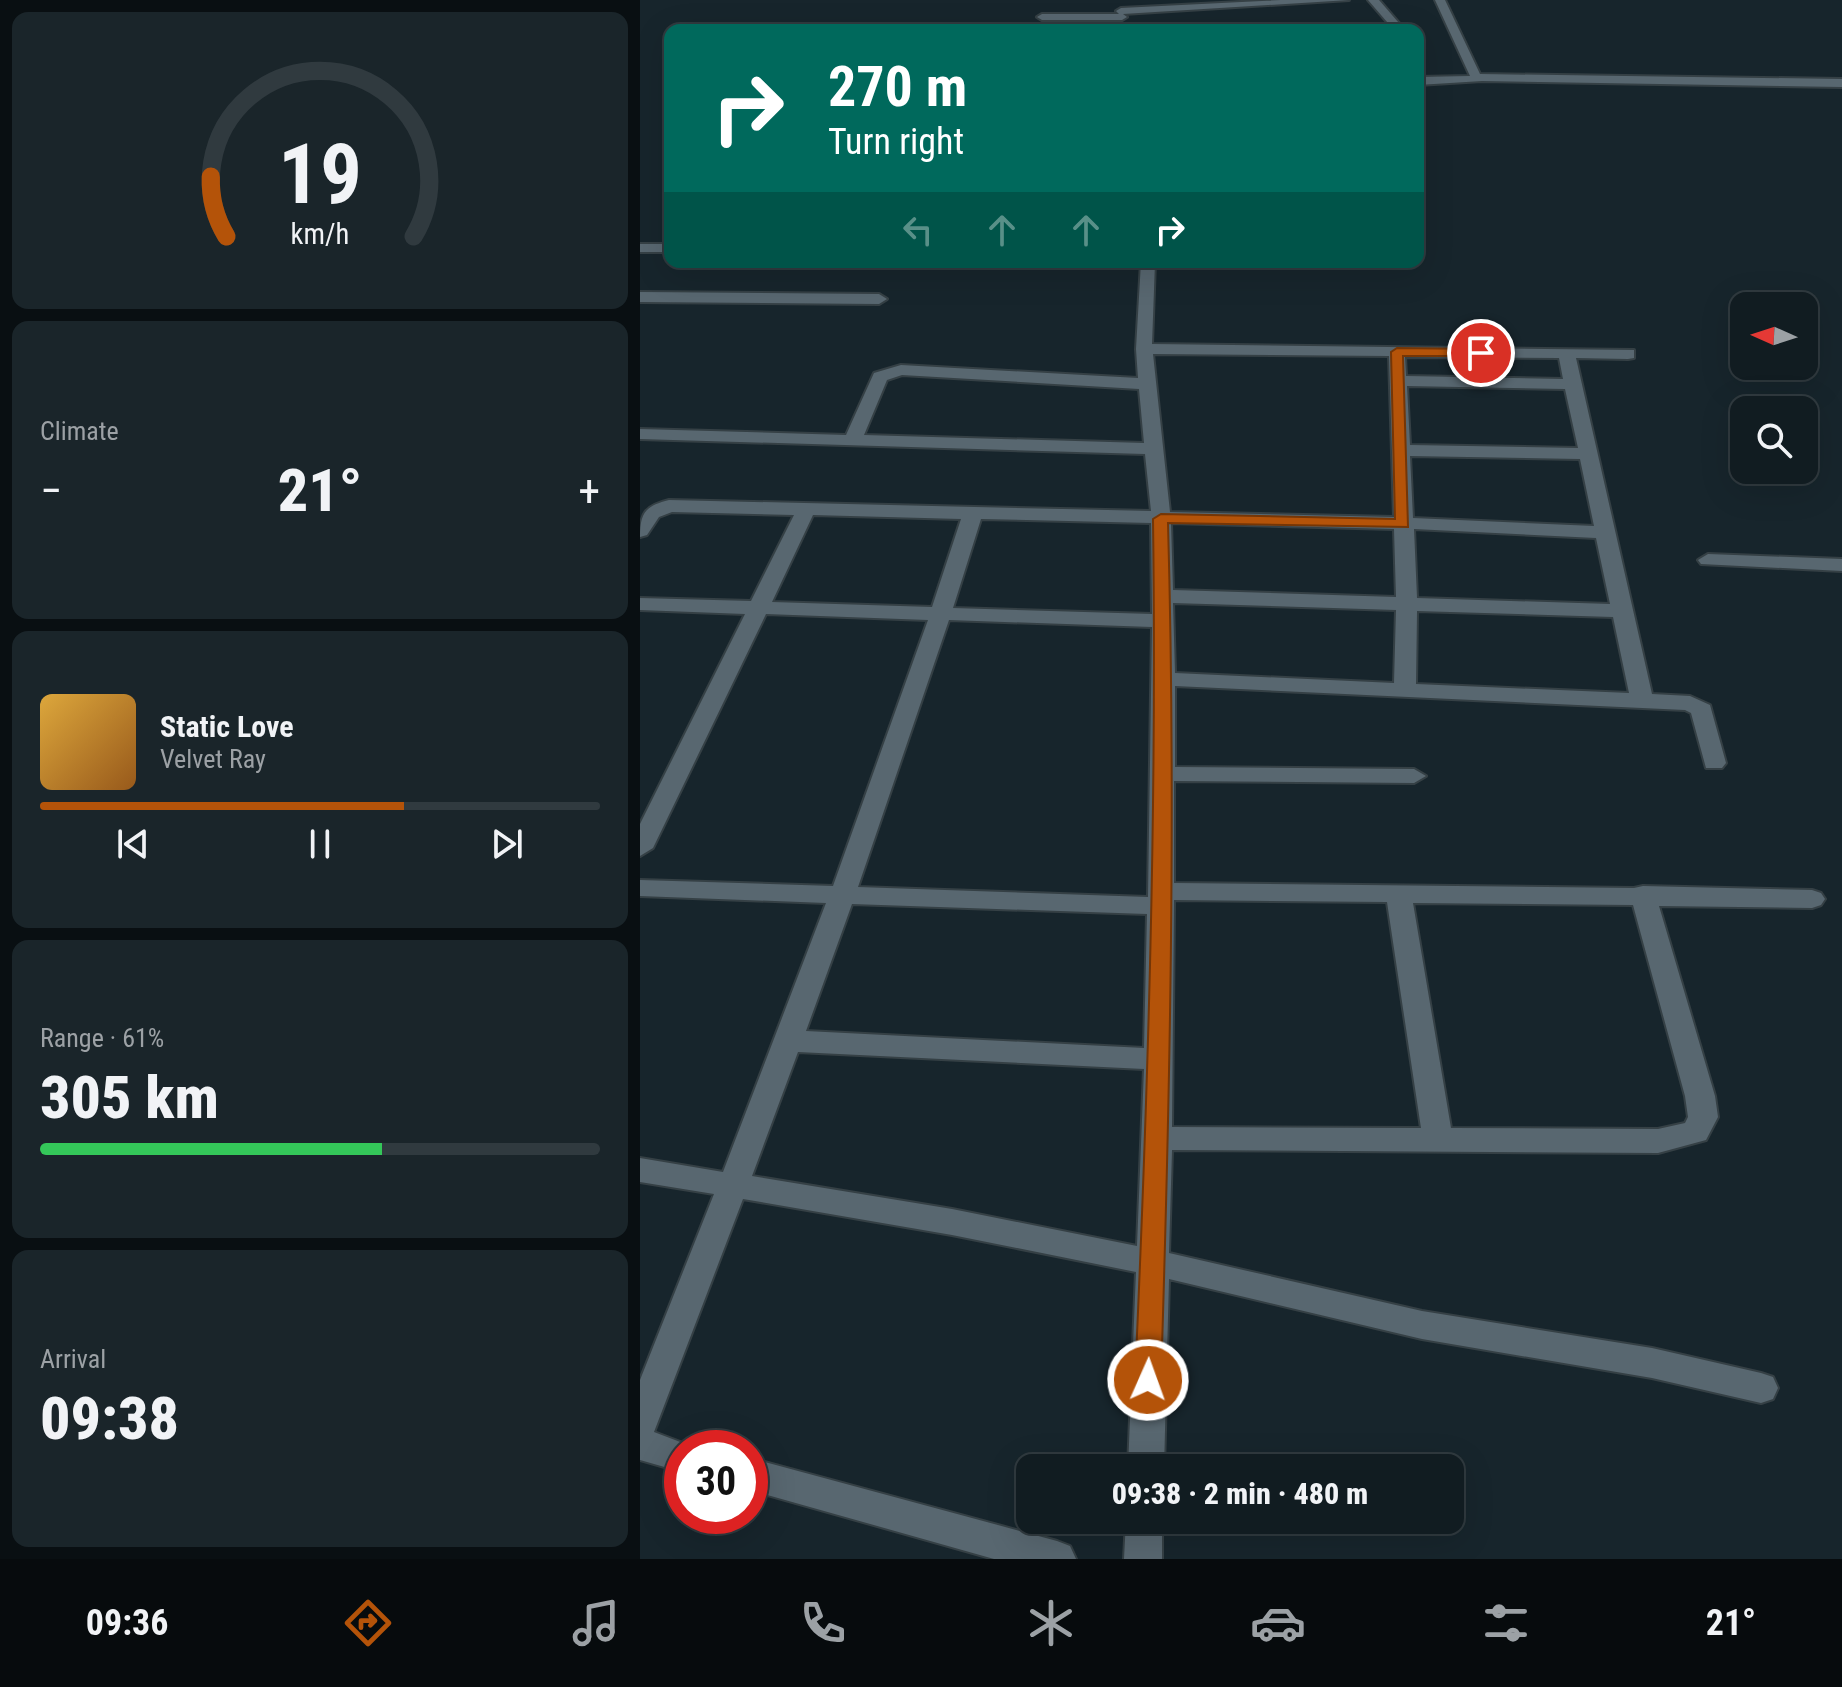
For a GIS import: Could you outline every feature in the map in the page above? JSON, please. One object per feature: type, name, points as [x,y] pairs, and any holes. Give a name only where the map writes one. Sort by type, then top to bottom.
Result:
[{"type":"street","points":[[1042,17],[1247,13],[1252,10],[1251,5],[1344,0]]},
{"type":"street","points":[[1373,0],[1395,24]]},
{"type":"street","points":[[1440,0],[1476,74]]},
{"type":"street","points":[[1432,67],[1476,74],[1841,84]]},
{"type":"street","points":[[1424,81],[1467,82],[1476,74]]},
{"type":"street","points":[[640,248],[664,248]]},
{"type":"street","points":[[1146,1454],[1157,1138],[1158,899],[1164,679],[1161,519],[1144,349],[1148,268]]},
{"type":"street","points":[[640,297],[879,299]]},
{"type":"street","points":[[1144,349],[1628,354]]},
{"type":"street","points":[[1397,352],[1407,603],[1405,689]]},
{"type":"street","points":[[1566,353],[1642,701]]},
{"type":"street","points":[[853,439],[880,377],[901,370],[1148,384]]},
{"type":"street","points":[[1398,381],[1572,384]]},
{"type":"street","points":[[640,434],[1154,449]]},
{"type":"street","points":[[1401,450],[1587,454]]},
{"type":"street","points":[[640,531],[652,513],[669,506],[1403,523],[1603,532]]},
{"type":"street","points":[[640,848],[806,509]]},
{"type":"street","points":[[640,1424],[791,1041],[942,612],[973,513]]},
{"type":"street","points":[[1708,560],[1842,565]]},
{"type":"street","points":[[640,604],[942,612],[1407,603],[1622,611]]},
{"type":"street","points":[[1164,679],[1698,706],[1714,763]]},
{"type":"street","points":[[1161,774],[1414,776]]},
{"type":"street","points":[[640,888],[843,898],[1158,899],[1398,892],[1812,899]]},
{"type":"street","points":[[1398,892],[1438,1138]]},
{"type":"street","points":[[1157,1138],[1658,1141],[1695,1132],[1703,1117],[1700,1096],[1643,894]]},
{"type":"street","points":[[791,1041],[1157,1059]]},
{"type":"street","points":[[640,1170],[732,1188],[952,1222],[1152,1262],[1422,1325],[1652,1363],[1761,1388]]},
{"type":"street","points":[[640,1444],[664,1451]]},
{"type":"street","points":[[768,1479],[1057,1559]]},
{"type":"street","points":[[1143,1559],[1144,1534]]},
{"type":"route","points":[[1148,1380],[1157,1138],[1158,906],[1164,679],[1161,519],[1403,523],[1397,352],[1481,353]]}]
